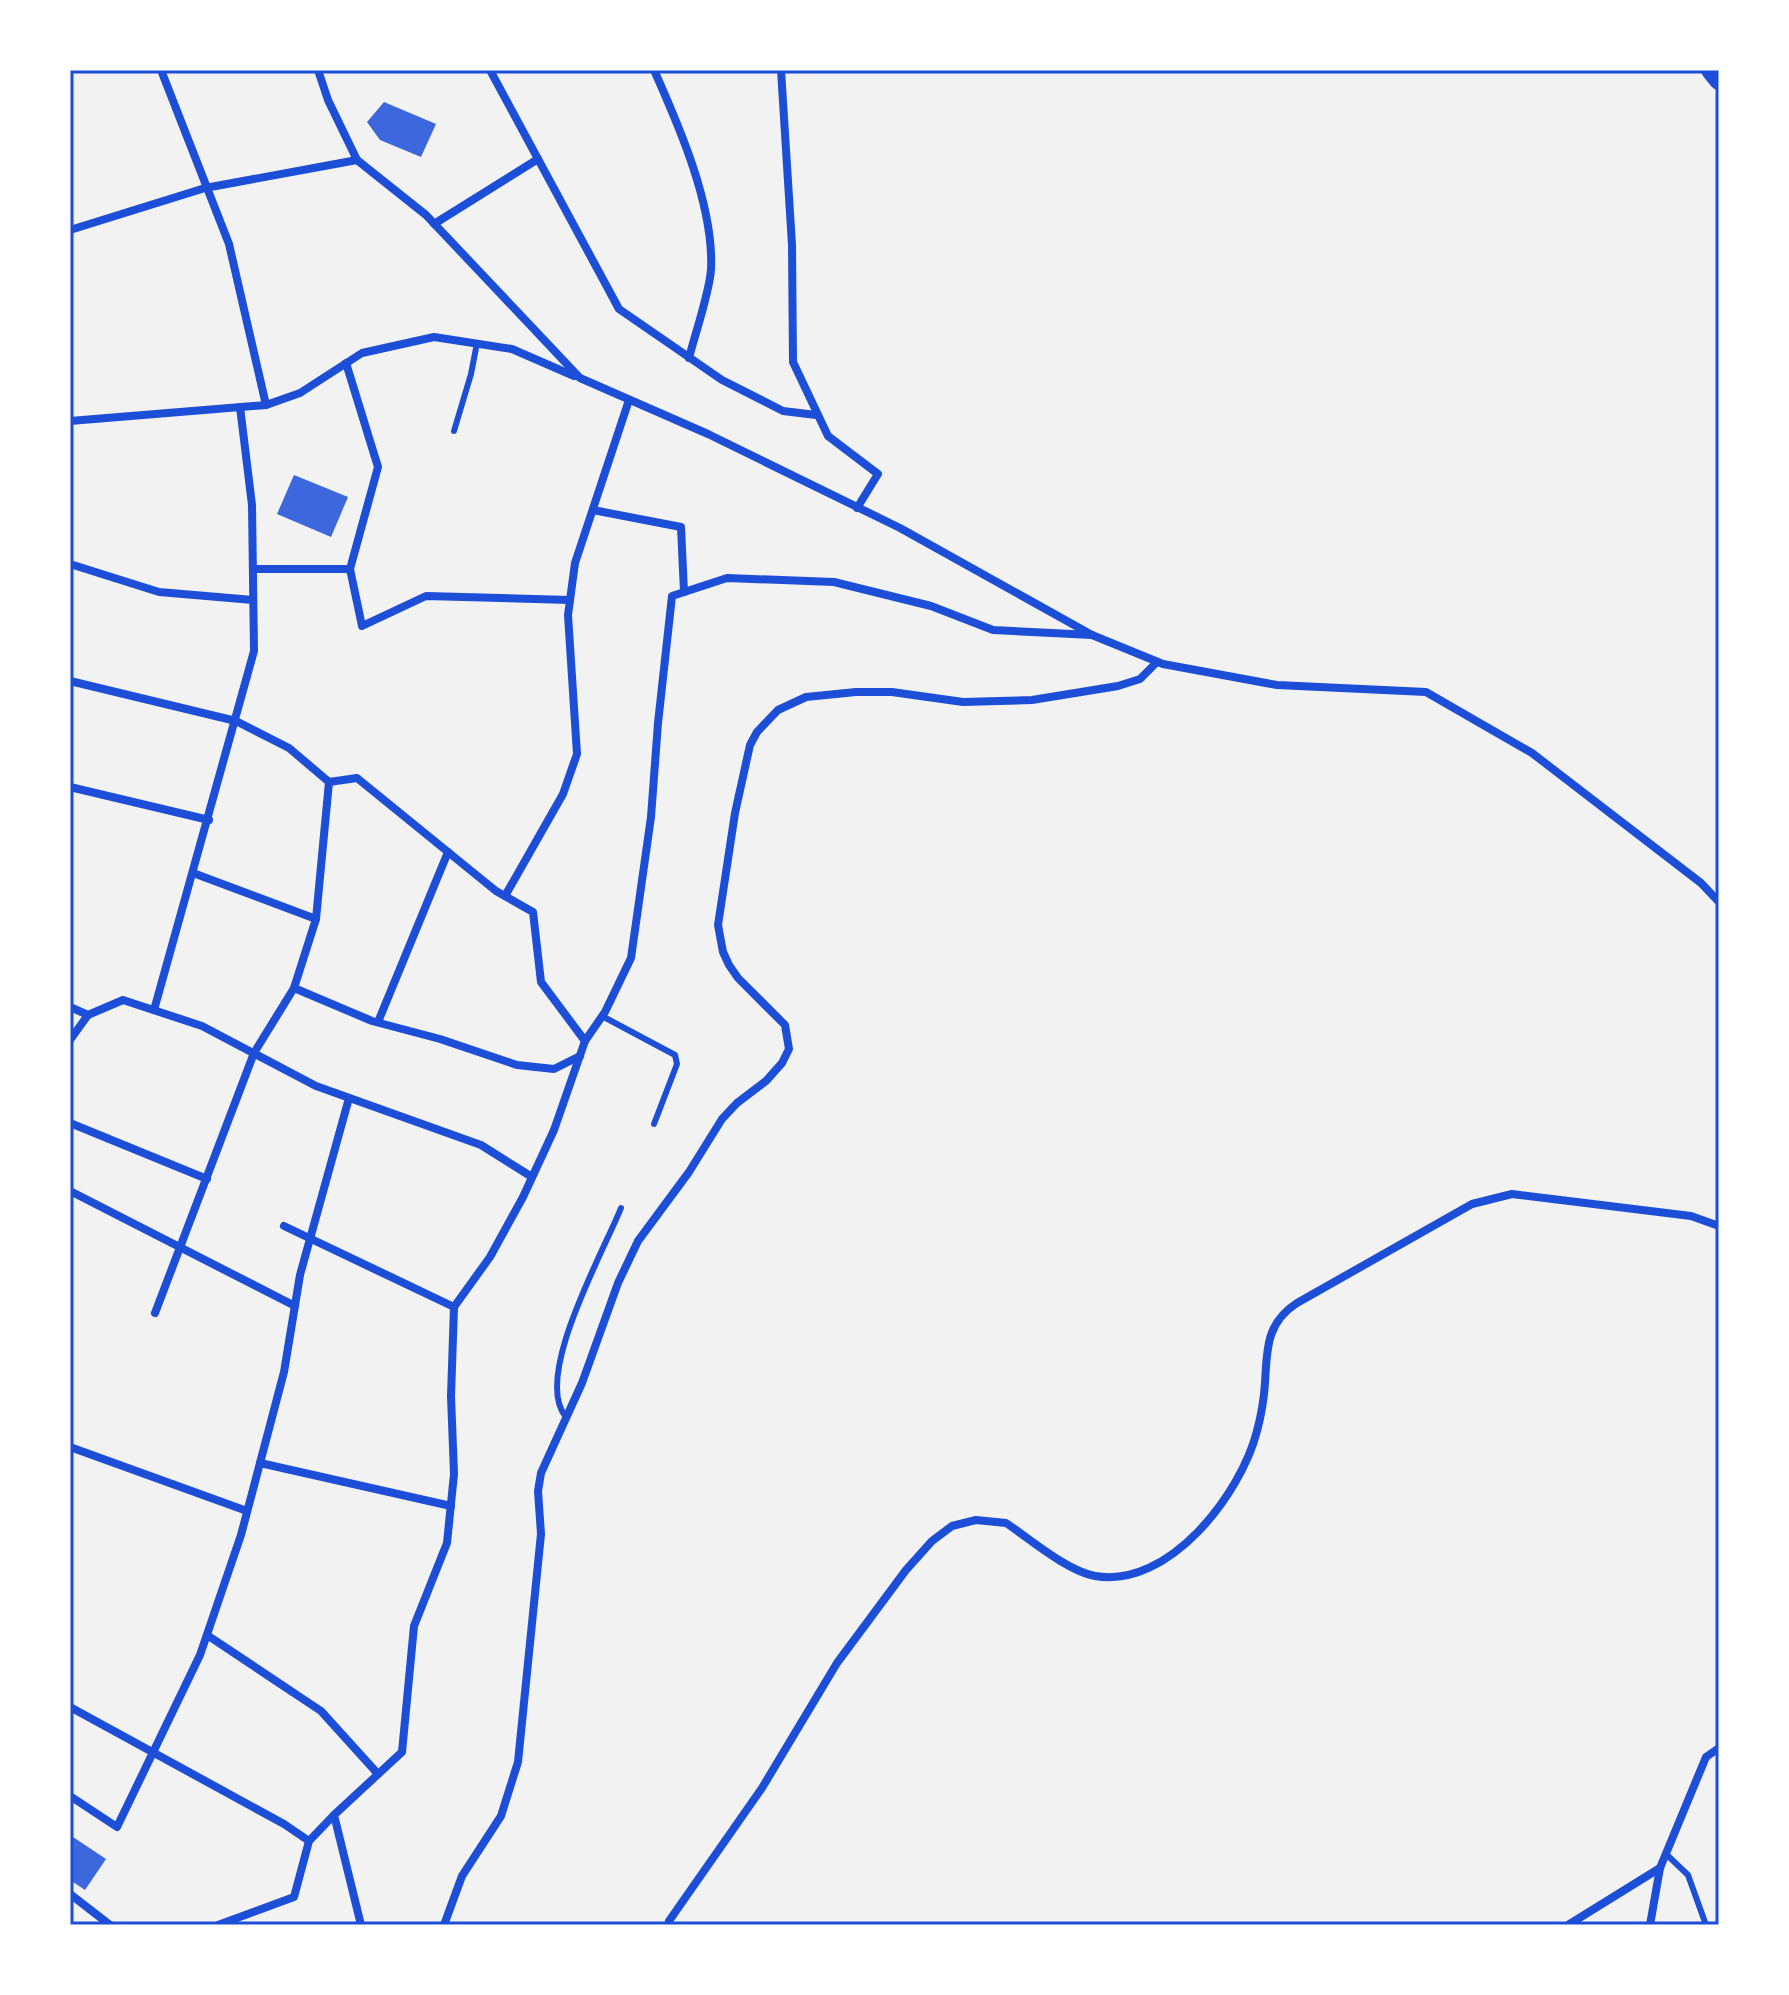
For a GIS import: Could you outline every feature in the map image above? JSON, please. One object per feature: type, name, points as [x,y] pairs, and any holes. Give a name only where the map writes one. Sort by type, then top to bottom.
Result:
[{"type":"highway","points":[[1711,70],[1719,80]]},
{"type":"street","points":[[161,70],[229,244],[266,405]]},
{"type":"street","points":[[318,70],[328,100],[357,160],[434,224],[580,378]]},
{"type":"street","points":[[490,70],[619,309],[722,380],[783,411],[816,415]]},
{"type":"street","points":[[654,70],[687,141],[707,223],[712,269],[689,358]]},
{"type":"street","points":[[781,70],[792,245],[793,362],[828,436],[878,474],[857,508]]},
{"type":"street","points":[[434,224],[538,159]]},
{"type":"street","points":[[70,230],[205,188],[357,160]]},
{"type":"street","points":[[70,421],[266,405],[300,393],[362,353],[434,337],[512,349],[708,434],[900,528],[1092,635],[1157,662],[1277,685],[1426,692],[1532,753],[1701,883],[1719,902]]},
{"type":"street","points":[[346,363],[378,467],[350,569],[362,626],[426,596],[570,600]]},
{"type":"street","points":[[505,896],[563,794],[577,754],[568,615],[575,563],[629,400]]},
{"type":"street","points":[[154,1010],[254,651],[252,505],[240,407]]},
{"type":"street","points":[[593,510],[681,527],[684,592]]},
{"type":"street","points":[[70,564],[159,592],[253,600]]},
{"type":"street","points":[[253,569],[350,569]]},
{"type":"street","points":[[218,1925],[294,1897],[309,1841],[402,1752],[414,1626],[447,1543],[454,1474],[451,1396],[454,1307],[490,1257],[532,1177],[554,1130],[585,1041],[602,1016],[631,958],[651,817],[672,596],[727,578],[834,582],[931,606],[993,630],[1092,635]]},
{"type":"street","points":[[444,1925],[462,1876],[493,1831],[514,1780],[539,1549],[539,1482],[582,1383],[618,1283],[638,1241],[689,1172],[722,1119],[766,1081],[782,1063],[789,1049],[785,1025],[729,965],[718,925],[735,813],[750,745],[757,732],[778,710],[806,697],[880,692],[974,702],[1032,700],[1118,686],[1140,679],[1157,662]]},
{"type":"street","points":[[70,681],[236,721],[289,748],[329,782],[357,778],[505,896],[533,912],[541,982],[585,1041]]},
{"type":"street","points":[[155,1313],[254,1053],[294,988],[316,919],[329,782]]},
{"type":"street","points":[[70,787],[209,820]]},
{"type":"street","points":[[378,1022],[448,852]]},
{"type":"street","points":[[193,873],[316,919]]},
{"type":"street","points":[[294,988],[378,1022],[517,1065],[554,1069],[581,1056]]},
{"type":"street","points":[[70,1040],[88,1015],[123,1000],[202,1026],[316,1086],[481,1145],[532,1177]]},
{"type":"street","points":[[70,1007],[88,1015]]},
{"type":"street","points":[[70,1796],[117,1827],[207,1635],[260,1463],[284,1372],[309,1240],[349,1098]]},
{"type":"street","points":[[70,1123],[207,1179]]},
{"type":"street","points":[[70,1191],[295,1306]]},
{"type":"street","points":[[669,1921],[762,1788],[858,1632],[906,1570],[941,1533],[964,1522],[1006,1523],[1080,1572],[1107,1578],[1140,1571],[1166,1558],[1209,1519],[1247,1460],[1262,1411],[1266,1348],[1280,1316],[1297,1303],[1472,1204],[1512,1194],[1691,1216],[1719,1226]]},
{"type":"street","points":[[284,1226],[454,1307]]},
{"type":"street","points":[[70,1447],[247,1511]]},
{"type":"street","points":[[260,1463],[451,1506]]},
{"type":"street","points":[[207,1635],[321,1711],[378,1774]]},
{"type":"street","points":[[70,1707],[284,1824],[309,1841]]},
{"type":"street","points":[[1650,1925],[1660,1868],[1706,1757],[1719,1748]]},
{"type":"street","points":[[334,1815],[361,1925]]},
{"type":"street","points":[[1568,1925],[1660,1868]]},
{"type":"street","points":[[70,1894],[110,1925]]},
{"type":"lane","points":[[454,431],[477,343]]},
{"type":"lane","points":[[602,1016],[675,1055],[677,1064],[654,1124]]},
{"type":"lane","points":[[566,1417],[560,1410],[556,1393],[569,1329],[621,1208]]},
{"type":"lane","points":[[1666,1854],[1688,1875],[1706,1925]]},
{"type":"building","points":[[384,102],[436,124],[421,157],[380,140],[367,122]]},
{"type":"building","points":[[294,475],[348,497],[331,537],[277,514]]},
{"type":"building","points":[[70,1835],[106,1859],[85,1890],[70,1880]]}]
